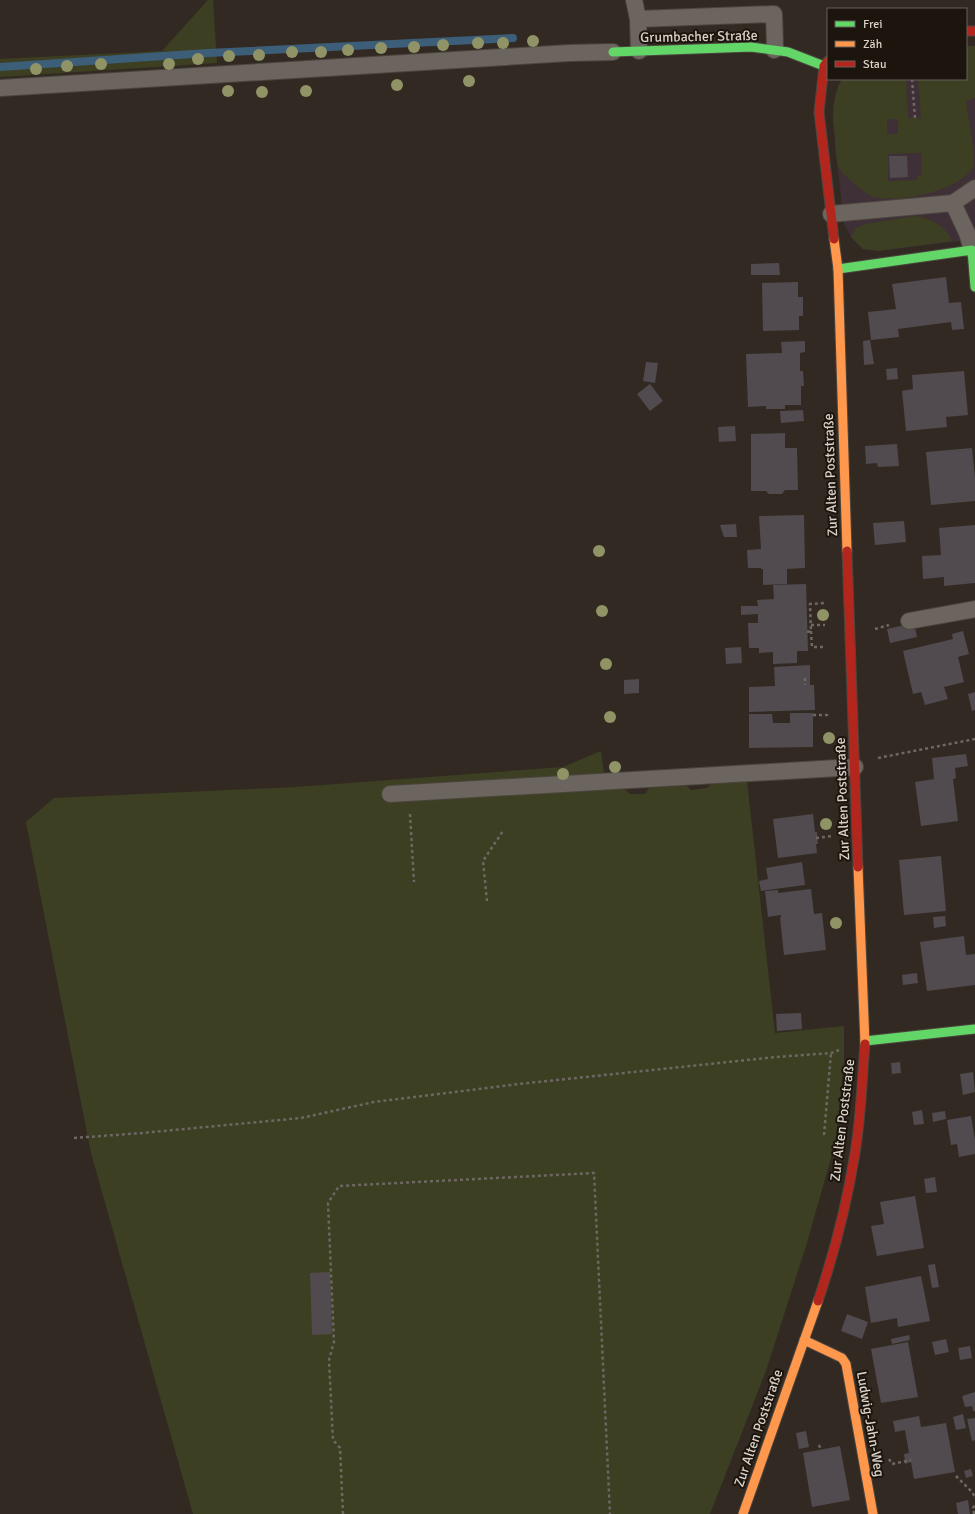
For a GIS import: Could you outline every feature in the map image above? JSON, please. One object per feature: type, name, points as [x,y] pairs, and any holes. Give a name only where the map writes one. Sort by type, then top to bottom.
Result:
[{"type":"street","name":"Grumbacher Straße","points":[[613,52],[752,47],[788,52],[826,63]]},
{"type":"street","name":"Zur Alten Poststraße","points":[[743,1514],[828,1272],[847,1196],[855,1154],[860,1114],[865,1041],[842,443],[838,269],[819,112],[826,63]]},
{"type":"street","points":[[838,269],[972,250],[975,287]]},
{"type":"street","points":[[865,1041],[975,1029]]},
{"type":"street","name":"Ludwig-Jahn-Weg","points":[[804,1340],[842,1358],[846,1364],[873,1514]]},
{"type":"lane","points":[[634,0],[638,19],[639,51]]},
{"type":"lane","points":[[638,19],[774,14],[774,50]]},
{"type":"lane","points":[[0,88],[569,53],[613,52]]},
{"type":"lane","points":[[831,214],[953,203],[975,188]]},
{"type":"lane","points":[[953,203],[967,233],[972,250]]},
{"type":"lane","points":[[909,621],[975,609]]},
{"type":"lane","points":[[390,794],[855,767]]},
{"type":"path","points":[[912,80],[915,118]]},
{"type":"path","points":[[807,632],[812,631],[810,604],[831,603]]},
{"type":"path","points":[[849,632],[864,631],[909,621]]},
{"type":"path","points":[[805,678],[805,685]]},
{"type":"path","points":[[813,716],[827,716],[827,708]]},
{"type":"path","points":[[855,767],[886,756],[975,739]]},
{"type":"path","points":[[410,793],[414,882]]},
{"type":"path","points":[[487,901],[483,861],[503,831]]},
{"type":"path","points":[[74,1138],[301,1118],[374,1102],[520,1084],[776,1057],[831,1053],[865,1041]]},
{"type":"path","points":[[824,1135],[831,1053]]},
{"type":"path","points":[[343,1514],[340,1448],[333,1440],[329,1360],[334,1342],[328,1203],[339,1186],[594,1173],[610,1514]]},
{"type":"path","points":[[820,1445],[821,1450]]},
{"type":"path","points":[[888,1458],[892,1464],[911,1460]]},
{"type":"path","points":[[956,1476],[975,1497]]},
{"type":"path","points":[[974,1514],[973,1508],[975,1505]]},
{"type":"shaded area","points":[[967,46],[975,46],[975,239],[878,251],[863,249],[851,237],[844,224],[833,123],[833,106],[837,89],[842,80],[967,80]]},
{"type":"green space","points":[[208,0],[213,0],[217,63],[0,77],[0,59],[162,51]]},
{"type":"green space","points":[[967,46],[975,46],[975,98],[966,101],[974,158],[974,164],[968,173],[958,181],[945,188],[930,193],[884,199],[873,197],[865,192],[850,180],[839,168],[837,162],[833,113],[836,93],[842,80],[906,80],[908,118],[921,118],[918,80],[967,80]],"holes":[[[887,119],[898,119],[898,134],[887,134]],[[921,153],[922,175],[917,176],[917,180],[888,181],[888,154]]]},
{"type":"green space","points":[[916,216],[927,219],[942,227],[950,236],[952,241],[878,251],[863,249],[851,237],[856,228],[865,224]]},
{"type":"green space","points":[[601,751],[606,790],[624,789],[630,794],[645,794],[649,788],[686,785],[691,790],[707,788],[711,784],[747,781],[775,1033],[844,1026],[844,1062],[835,1144],[806,1246],[766,1371],[710,1514],[193,1514],[91,1153],[26,822],[54,798],[296,787],[563,767]]},
{"type":"building","points":[[889,156],[907,156],[908,177],[890,178]]},
{"type":"building","points":[[779,263],[780,275],[751,275],[751,264]]},
{"type":"building","points":[[946,277],[949,303],[961,302],[964,329],[952,330],[951,322],[898,329],[899,337],[871,340],[868,312],[896,309],[892,284]]},
{"type":"building","points":[[798,282],[798,297],[803,297],[803,316],[799,316],[799,330],[763,331],[762,283]]},
{"type":"building","points":[[870,340],[874,364],[864,365],[863,341]]},
{"type":"building","points":[[805,341],[805,352],[800,353],[800,371],[803,371],[804,386],[801,386],[801,405],[785,405],[785,409],[766,409],[766,406],[748,407],[746,354],[782,353],[781,342]]},
{"type":"building","points":[[646,362],[658,363],[655,383],[643,381]]},
{"type":"building","points":[[897,368],[898,379],[887,380],[886,369]]},
{"type":"building","points":[[964,371],[968,415],[946,417],[947,427],[906,431],[902,391],[913,389],[912,375]]},
{"type":"building","points":[[650,384],[663,401],[650,411],[637,394]]},
{"type":"building","points":[[803,410],[804,421],[781,423],[780,411]]},
{"type":"building","points":[[735,426],[736,441],[719,442],[718,427]]},
{"type":"building","points":[[785,433],[785,448],[797,448],[798,490],[785,490],[782,494],[769,494],[766,491],[751,491],[751,434]]},
{"type":"building","points":[[897,444],[899,466],[878,467],[877,463],[866,464],[865,446]]},
{"type":"building","points":[[972,448],[975,478],[975,501],[931,505],[926,452]]},
{"type":"building","points":[[804,515],[805,568],[787,569],[787,584],[763,585],[763,569],[748,568],[747,550],[761,549],[759,516]]},
{"type":"building","points":[[904,521],[906,542],[875,545],[873,523]]},
{"type":"building","points":[[736,524],[737,537],[724,537],[720,525]]},
{"type":"building","points":[[975,525],[975,583],[944,586],[944,577],[923,579],[922,556],[941,555],[939,528]]},
{"type":"building","points":[[806,584],[808,651],[797,651],[797,663],[773,664],[773,652],[759,653],[759,648],[749,648],[748,623],[758,623],[758,614],[741,615],[741,606],[758,606],[757,600],[774,599],[773,585]]},
{"type":"building","points":[[914,623],[917,637],[890,643],[887,629]]},
{"type":"building","points":[[963,631],[969,654],[958,657],[964,682],[944,687],[948,699],[925,705],[921,692],[913,694],[903,651],[953,639],[952,634]]},
{"type":"building","points":[[741,647],[742,663],[726,664],[725,648]]},
{"type":"building","points":[[810,665],[810,685],[814,685],[815,710],[749,712],[749,687],[775,686],[774,667]]},
{"type":"building","points":[[639,679],[639,693],[624,694],[624,680]]},
{"type":"building","points":[[975,692],[975,710],[972,711],[968,694]]},
{"type":"building","points":[[790,713],[813,713],[813,747],[749,748],[749,714],[772,714],[773,723],[790,723]]},
{"type":"building","points":[[966,754],[968,766],[955,768],[956,778],[953,779],[958,821],[921,826],[915,782],[934,779],[932,758]]},
{"type":"building","points":[[813,814],[815,832],[817,832],[817,853],[778,858],[773,819]]},
{"type":"building","points":[[941,856],[946,911],[904,915],[899,860]]},
{"type":"building","points":[[802,862],[805,885],[761,891],[759,881],[768,879],[766,868]]},
{"type":"building","points":[[811,889],[814,914],[822,913],[826,950],[784,955],[780,918],[781,915],[768,917],[765,891],[778,890],[778,893]]},
{"type":"building","points":[[945,916],[946,926],[934,928],[933,917]]},
{"type":"building","points":[[964,936],[966,955],[975,954],[975,985],[927,991],[920,942]]},
{"type":"building","points":[[917,973],[918,983],[903,985],[902,975]]},
{"type":"building","points":[[801,1013],[802,1029],[777,1031],[776,1014]]},
{"type":"building","points":[[900,1062],[901,1073],[892,1074],[891,1063]]},
{"type":"building","points":[[973,1072],[975,1092],[963,1095],[960,1074]]},
{"type":"building","points":[[922,1110],[924,1124],[914,1125],[912,1112]]},
{"type":"building","points":[[945,1111],[946,1119],[933,1122],[932,1113]]},
{"type":"building","points":[[971,1116],[975,1140],[975,1154],[959,1157],[957,1144],[951,1145],[947,1120]]},
{"type":"building","points":[[935,1177],[937,1192],[926,1193],[924,1179]]},
{"type":"building","points":[[915,1196],[924,1248],[877,1256],[871,1226],[884,1224],[880,1202]]},
{"type":"building","points":[[935,1264],[939,1287],[932,1288],[928,1265]]},
{"type":"building","points":[[330,1272],[332,1334],[312,1335],[310,1273]]},
{"type":"building","points":[[921,1276],[930,1321],[898,1327],[897,1318],[871,1323],[865,1287]]},
{"type":"building","points":[[847,1314],[868,1322],[862,1339],[841,1331]]},
{"type":"building","points":[[909,1335],[910,1340],[892,1344],[891,1339]]},
{"type":"building","points":[[946,1339],[949,1352],[935,1355],[932,1342]]},
{"type":"building","points":[[908,1342],[918,1397],[881,1403],[871,1349]]},
{"type":"building","points":[[970,1346],[972,1358],[960,1360],[958,1348]]},
{"type":"building","points":[[975,1392],[975,1411],[973,1411],[972,1406],[965,1407],[962,1396]]},
{"type":"building","points":[[963,1414],[966,1428],[956,1430],[953,1417]]},
{"type":"building","points":[[919,1416],[921,1427],[946,1423],[955,1472],[914,1479],[911,1462],[905,1464],[904,1454],[909,1453],[905,1430],[895,1432],[893,1421]]},
{"type":"building","points":[[975,1418],[975,1440],[972,1441],[967,1419]]},
{"type":"building","points":[[806,1431],[809,1447],[799,1449],[796,1433]]},
{"type":"building","points":[[840,1446],[850,1500],[812,1507],[803,1453]]},
{"type":"building","points":[[971,1469],[973,1476],[966,1478],[964,1471]]},
{"type":"building","points":[[968,1500],[970,1514],[958,1514],[956,1503]]},
{"type":"waterway","points":[[0,67],[208,53],[513,38]]},
{"type":"traffic: fast","points":[[613,52],[751,47],[788,52],[824,66]]},
{"type":"traffic: fast","points":[[838,269],[972,250],[975,287]]},
{"type":"traffic: fast","points":[[865,1041],[975,1029]]},
{"type":"traffic: slow","points":[[834,239],[838,269],[847,551]]},
{"type":"traffic: slow","points":[[858,867],[865,1044]]},
{"type":"traffic: slow","points":[[743,1514],[818,1301]]},
{"type":"traffic: slow","points":[[804,1340],[842,1358],[846,1364],[873,1514]]},
{"type":"traffic: jam","points":[[967,31],[975,31]]},
{"type":"traffic: jam","points":[[827,62],[824,66],[819,112],[834,239]]},
{"type":"traffic: jam","points":[[847,551],[858,867]]},
{"type":"traffic: jam","points":[[818,1301],[840,1228],[852,1172],[859,1126],[865,1044]]}]
